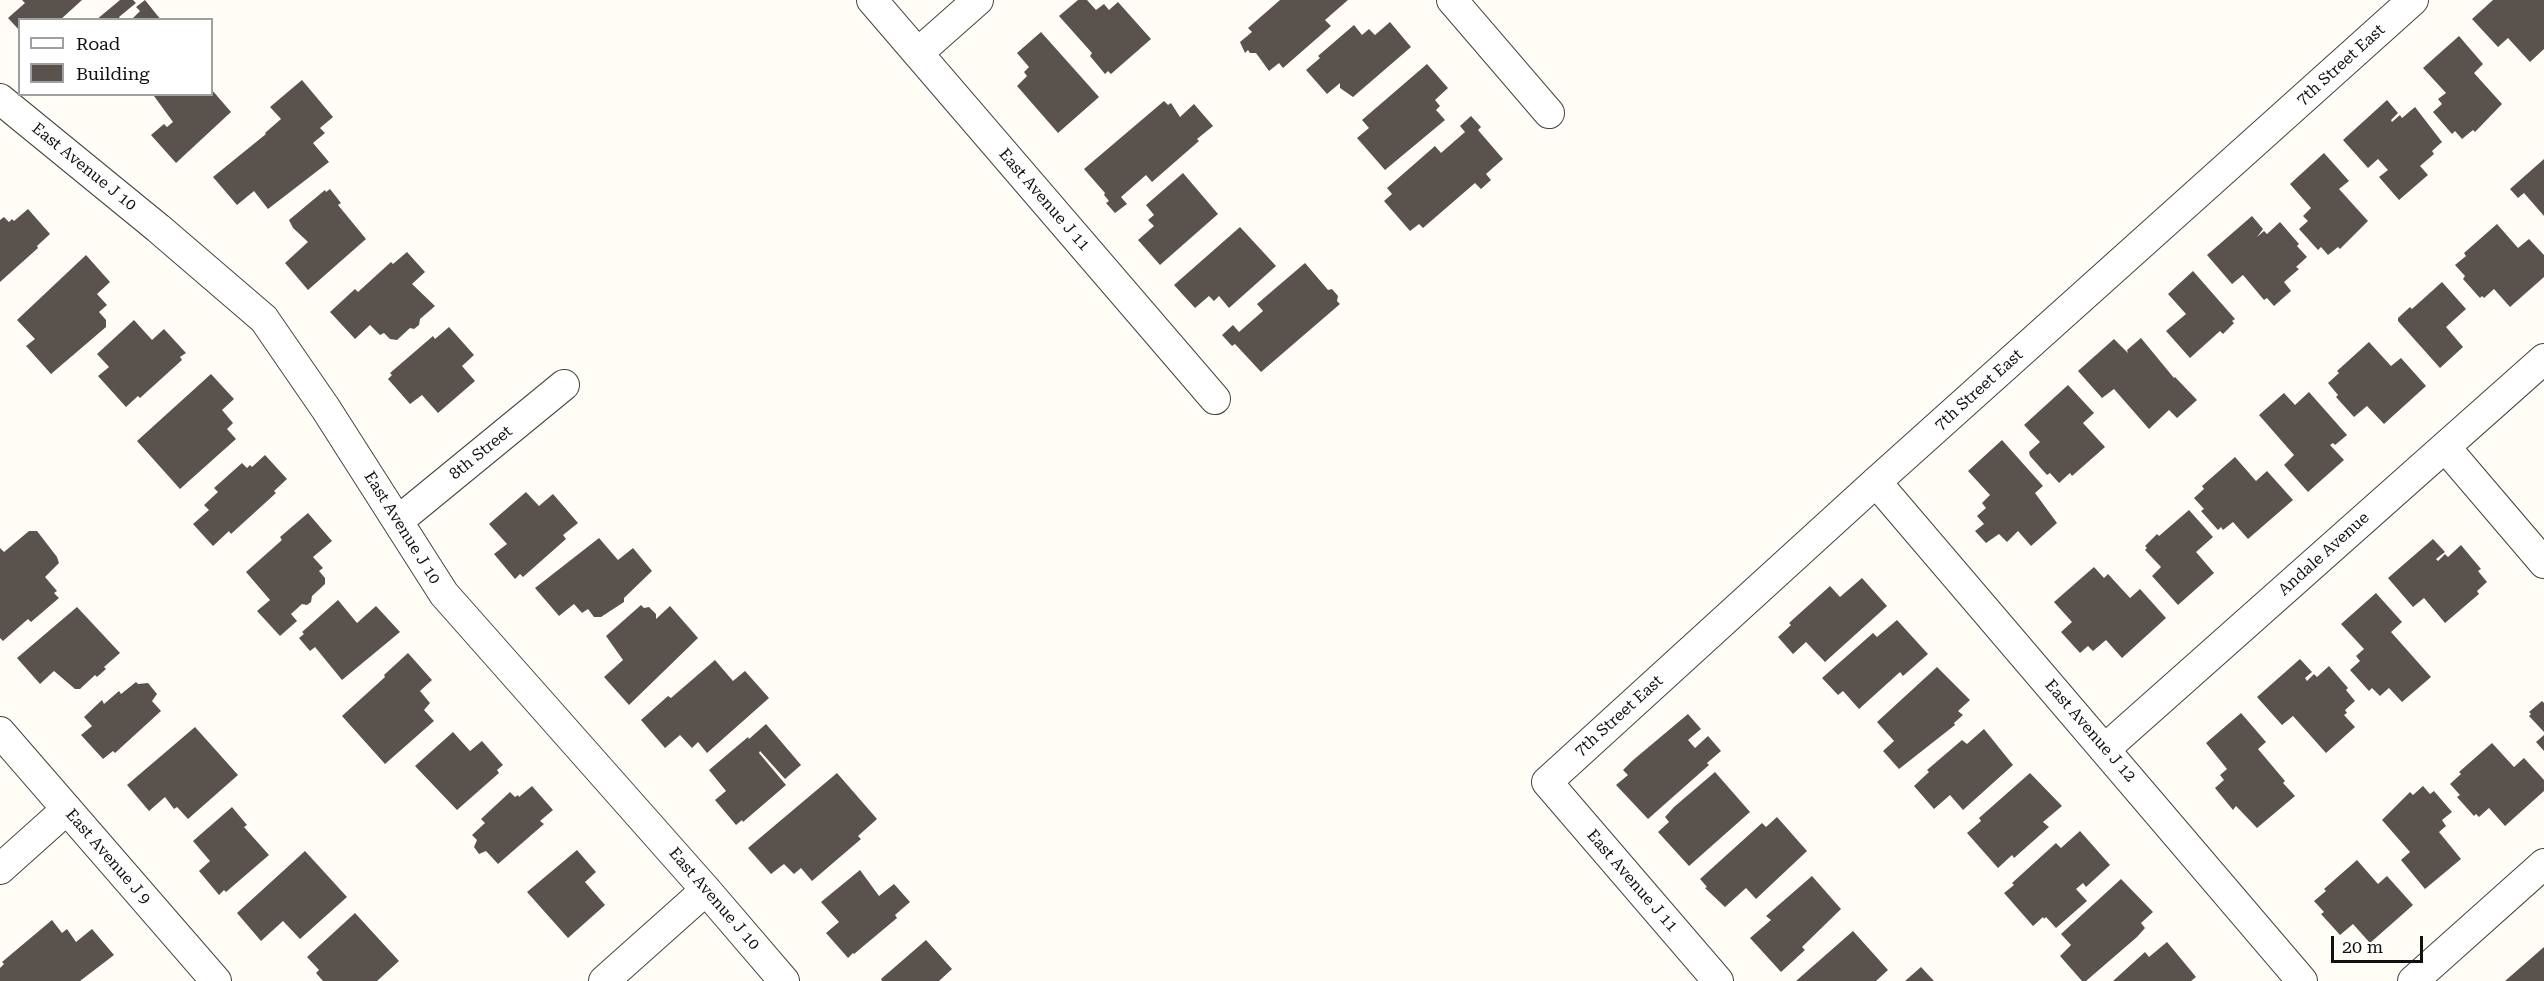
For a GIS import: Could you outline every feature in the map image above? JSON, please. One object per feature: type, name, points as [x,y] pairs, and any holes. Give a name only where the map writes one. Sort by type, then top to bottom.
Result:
[{"type":"street","name":"East Avenue J 11","points":[[872,0],[1215,399]]},
{"type":"street","points":[[918,54],[978,0]]},
{"type":"street","points":[[1452,0],[1549,113]]},
{"type":"street","name":"7th Street East","points":[[1547,782],[1876,482],[2413,0]]},
{"type":"street","name":"East Avenue J 10","points":[[0,99],[158,228],[264,319],[326,408],[444,594],[784,981]]},
{"type":"street","name":"Andale Avenue","points":[[2105,749],[2544,359]]},
{"type":"street","name":"8th Street","points":[[398,521],[564,385]]},
{"type":"street","points":[[2445,447],[2544,563]]},
{"type":"street","name":"East Avenue J 12","points":[[1876,482],[2302,981]]},
{"type":"street","name":"East Avenue J 9","points":[[0,732],[216,981]]},
{"type":"street","name":"East Avenue J 11","points":[[1547,782],[1718,981]]},
{"type":"street","points":[[0,869],[67,809]]},
{"type":"street","points":[[2413,981],[2544,864]]},
{"type":"street","points":[[604,981],[706,890]]},
{"type":"building","points":[[22,0],[82,0],[62,18],[18,18],[18,29],[8,18],[25,3]]},
{"type":"building","points":[[120,0],[133,0],[136,3],[120,18],[98,18]]},
{"type":"building","points":[[145,0],[159,18],[133,18],[140,11],[136,7]]},
{"type":"building","points":[[1078,0],[1087,0],[1096,10],[1104,4],[1109,10],[1118,2],[1151,39],[1111,74],[1108,71],[1105,74],[1090,56],[1092,53],[1059,16]]},
{"type":"building","points":[[1280,0],[1348,0],[1325,20],[1331,26],[1283,68],[1279,63],[1269,71],[1256,53],[1250,53],[1248,50],[1245,53],[1240,42],[1252,32],[1248,28]]},
{"type":"building","points":[[2493,0],[2544,0],[2544,49],[2530,62],[2508,38],[2498,47],[2472,19]]},
{"type":"building","points":[[1390,22],[1411,47],[1353,97],[1340,88],[1340,83],[1327,94],[1306,70],[1320,58],[1318,56],[1354,25],[1362,35],[1369,29],[1375,35]]},
{"type":"building","points":[[1041,32],[1099,97],[1058,133],[1017,86],[1027,76],[1024,72],[1029,67],[1017,53]]},
{"type":"building","points":[[2459,36],[2483,64],[2474,73],[2502,104],[2475,132],[2473,130],[2462,139],[2455,131],[2452,134],[2433,112],[2442,104],[2438,99],[2446,93],[2423,68]]},
{"type":"building","points":[[1427,64],[1448,88],[1435,100],[1440,106],[1436,110],[1445,120],[1385,170],[1357,138],[1369,128],[1362,120]]},
{"type":"building","points":[[302,80],[333,117],[320,128],[325,133],[313,143],[329,162],[268,209],[254,191],[237,205],[213,177],[281,119],[270,107]]},
{"type":"building","points":[[213,91],[231,112],[176,163],[151,135],[164,124],[167,127],[173,122],[154,96],[213,96]]},
{"type":"building","points":[[2387,100],[2398,113],[2391,120],[2392,122],[2400,115],[2402,118],[2415,107],[2442,142],[2432,151],[2434,154],[2420,166],[2428,175],[2399,200],[2379,177],[2388,170],[2378,159],[2368,168],[2343,140]]},
{"type":"building","points":[[1164,101],[1168,105],[1171,103],[1180,117],[1194,104],[1213,126],[1152,182],[1146,175],[1121,197],[1127,204],[1115,213],[1106,203],[1109,201],[1105,193],[1084,169]]},
{"type":"building","points":[[1471,116],[1481,127],[1478,130],[1503,159],[1486,174],[1491,180],[1481,189],[1475,183],[1423,228],[1419,224],[1410,231],[1384,201],[1392,194],[1387,188],[1435,146],[1441,153],[1465,132],[1460,126]]},
{"type":"building","points":[[2324,153],[2349,181],[2339,189],[2368,221],[2340,249],[2338,247],[2328,255],[2321,247],[2318,250],[2299,229],[2308,221],[2303,216],[2311,208],[2290,184]]},
{"type":"building","points":[[2544,159],[2544,216],[2524,193],[2518,198],[2510,189]]},
{"type":"building","points":[[1183,173],[1218,214],[1160,265],[1138,240],[1154,226],[1148,220],[1154,215],[1146,205]]},
{"type":"building","points":[[330,189],[341,203],[338,205],[366,239],[308,290],[285,263],[308,242],[293,228],[289,220],[325,190],[326,192]]},
{"type":"building","points":[[28,209],[50,234],[0,282],[0,220],[4,217],[9,222],[12,219],[14,221]]},
{"type":"building","points":[[2252,216],[2263,229],[2257,237],[2264,231],[2267,234],[2280,222],[2307,257],[2296,267],[2299,269],[2284,282],[2291,291],[2274,306],[2267,298],[2264,300],[2243,275],[2232,284],[2207,255]]},
{"type":"building","points":[[2497,224],[2518,248],[2529,239],[2544,255],[2544,277],[2510,307],[2494,289],[2484,298],[2482,296],[2480,298],[2463,279],[2465,276],[2455,265],[2466,256],[2464,253]]},
{"type":"building","points":[[1240,227],[1276,266],[1229,308],[1219,296],[1214,301],[1209,296],[1195,308],[1174,285]]},
{"type":"building","points":[[407,252],[425,272],[412,284],[435,306],[420,319],[419,325],[414,329],[410,328],[397,340],[390,339],[384,333],[380,335],[370,325],[355,339],[330,312],[355,289],[358,292],[391,262],[393,264]]},
{"type":"building","points":[[86,255],[110,282],[97,294],[107,305],[99,312],[106,320],[106,327],[51,374],[26,346],[35,339],[17,320]]},
{"type":"building","points":[[1305,263],[1328,290],[1332,289],[1338,296],[1337,301],[1340,304],[1261,372],[1235,344],[1232,346],[1222,335],[1233,325],[1239,332],[1263,311],[1257,304]]},
{"type":"building","points":[[2193,271],[2235,319],[2223,334],[2220,331],[2190,358],[2166,331],[2186,314],[2168,294]]},
{"type":"building","points":[[2442,282],[2466,309],[2446,327],[2463,347],[2440,368],[2398,321],[2398,318],[2410,307],[2412,309]]},
{"type":"building","points":[[134,320],[152,340],[164,329],[186,353],[180,357],[182,360],[140,398],[138,396],[126,407],[98,376],[109,367],[97,354]]},
{"type":"building","points":[[449,327],[474,355],[462,366],[475,381],[438,413],[422,395],[410,404],[388,379],[392,375],[390,373],[433,336],[435,339]]},
{"type":"building","points":[[2141,338],[2174,378],[2197,400],[2177,418],[2169,410],[2149,429],[2114,389],[2102,398],[2078,371],[2114,339],[2128,353],[2127,350]]},
{"type":"building","points":[[2369,342],[2391,366],[2401,358],[2426,386],[2384,424],[2367,406],[2354,417],[2336,397],[2338,395],[2328,383],[2339,373],[2337,371]]},
{"type":"building","points":[[211,374],[234,399],[222,410],[233,423],[227,429],[236,439],[180,489],[137,441]]},
{"type":"building","points":[[2068,385],[2094,413],[2083,423],[2105,447],[2072,476],[2070,473],[2059,483],[2050,473],[2047,475],[2030,456],[2029,452],[2040,442],[2024,425]]},
{"type":"building","points":[[2309,392],[2347,435],[2335,445],[2333,443],[2330,445],[2344,460],[2308,492],[2284,465],[2294,455],[2259,415],[2284,393],[2295,405]]},
{"type":"building","points":[[2002,440],[2043,486],[2035,493],[2057,523],[2031,546],[2018,531],[2007,542],[1999,534],[1986,543],[1975,531],[1984,524],[1977,516],[1986,508],[1982,503],[1990,495],[1968,471]]},
{"type":"building","points":[[265,455],[287,479],[274,491],[276,493],[231,534],[229,531],[213,546],[193,524],[209,510],[204,505],[218,492],[214,488],[242,463],[247,468],[250,465],[252,467]]},
{"type":"building","points":[[2235,457],[2256,481],[2267,471],[2293,500],[2248,539],[2233,522],[2223,530],[2221,527],[2218,530],[2201,511],[2204,509],[2194,498],[2204,489],[2202,486]]},
{"type":"building","points":[[526,492],[539,506],[553,494],[578,523],[563,535],[566,539],[523,577],[520,574],[515,579],[494,554],[507,544],[489,524]]},
{"type":"building","points":[[2189,510],[2213,537],[2196,552],[2214,573],[2178,605],[2152,576],[2161,567],[2145,550],[2147,548],[2145,546]]},
{"type":"building","points":[[308,513],[332,541],[313,557],[323,568],[319,571],[325,578],[325,584],[312,596],[311,602],[307,605],[302,604],[291,614],[297,621],[280,636],[257,611],[270,600],[246,572],[282,540],[280,537]]},
{"type":"building","points":[[29,531],[37,531],[57,557],[59,563],[45,577],[57,591],[54,593],[59,598],[31,622],[28,619],[3,641],[0,638],[0,548],[4,552]]},
{"type":"building","points":[[599,538],[618,560],[633,548],[652,571],[624,598],[624,602],[601,617],[594,617],[588,609],[582,613],[574,604],[559,616],[535,588]]},
{"type":"building","points":[[2433,539],[2445,552],[2436,559],[2438,561],[2445,554],[2448,557],[2461,545],[2481,569],[2478,571],[2487,582],[2477,591],[2479,594],[2445,623],[2424,598],[2413,607],[2388,578]]},
{"type":"building","points":[[2094,567],[2104,578],[2108,574],[2130,598],[2140,589],[2166,618],[2122,658],[2106,640],[2093,651],[2088,646],[2080,653],[2061,632],[2072,622],[2054,602]]},
{"type":"building","points":[[1862,578],[1887,606],[1825,662],[1806,642],[1793,654],[1778,637],[1791,625],[1789,623],[1830,586],[1840,597]]},
{"type":"building","points":[[2376,593],[2402,622],[2391,632],[2431,677],[2402,702],[2389,688],[2380,696],[2372,688],[2369,691],[2350,670],[2360,661],[2356,656],[2364,649],[2341,624]]},
{"type":"building","points":[[338,600],[357,623],[376,606],[400,632],[342,680],[315,647],[310,651],[299,638],[304,634],[302,632]]},
{"type":"building","points":[[641,605],[644,608],[649,607],[656,614],[656,619],[670,606],[698,638],[629,705],[604,677],[623,660],[606,636]]},
{"type":"building","points":[[77,607],[120,653],[104,667],[106,669],[97,677],[95,675],[80,689],[75,689],[54,671],[40,684],[17,658]]},
{"type":"building","points":[[1897,620],[1928,654],[1903,676],[1900,672],[1859,709],[1843,691],[1838,695],[1822,678],[1873,633],[1877,637]]},
{"type":"building","points":[[408,653],[432,680],[420,691],[430,703],[424,710],[434,721],[385,764],[342,716]]},
{"type":"building","points":[[2300,659],[2312,672],[2305,678],[2307,681],[2314,674],[2317,677],[2329,666],[2348,688],[2346,690],[2355,701],[2345,710],[2347,713],[2344,715],[2355,727],[2326,753],[2293,716],[2282,725],[2257,697]]},
{"type":"building","points":[[715,660],[733,681],[745,671],[769,698],[707,753],[698,742],[692,748],[680,735],[665,748],[641,720],[668,696],[671,698]]},
{"type":"building","points":[[1937,667],[1970,700],[1958,711],[1963,715],[1954,723],[1955,725],[1899,769],[1883,751],[1894,741],[1877,722]]},
{"type":"building","points":[[136,682],[138,684],[148,683],[157,694],[152,701],[161,711],[115,753],[113,751],[103,759],[81,735],[92,726],[84,717],[102,700],[104,704],[119,691],[121,694]]},
{"type":"building","points":[[2542,701],[2544,703],[2544,732],[2529,716],[2531,714],[2529,712]]},
{"type":"building","points":[[2241,713],[2266,742],[2258,749],[2295,796],[2257,828],[2236,806],[2233,810],[2215,788],[2224,780],[2220,775],[2227,769],[2206,743]]},
{"type":"building","points":[[1688,714],[1701,729],[1688,740],[1695,748],[1708,736],[1721,751],[1707,763],[1709,765],[1648,819],[1616,785],[1628,775],[1623,770],[1632,761]]},
{"type":"building","points":[[766,724],[801,765],[785,779],[760,751],[759,753],[786,785],[743,822],[742,820],[736,825],[715,800],[726,791],[709,770]]},
{"type":"building","points":[[195,727],[238,775],[188,819],[177,807],[174,809],[165,797],[149,811],[127,785]]},
{"type":"building","points":[[1984,729],[2013,765],[1963,810],[1950,795],[1934,809],[1914,786],[1929,772],[1927,770],[1962,740],[1967,744]]},
{"type":"building","points":[[453,732],[470,751],[482,741],[503,765],[497,770],[499,773],[457,810],[415,766]]},
{"type":"building","points":[[2544,735],[2544,751],[2536,742]]},
{"type":"building","points":[[2492,743],[2514,767],[2524,758],[2544,780],[2544,791],[2505,826],[2489,808],[2479,817],[2476,814],[2474,816],[2457,797],[2460,795],[2450,784],[2461,774],[2459,772]]},
{"type":"building","points":[[1715,772],[1750,812],[1689,866],[1658,832],[1669,822],[1665,817],[1674,807]]},
{"type":"building","points":[[837,773],[877,819],[858,836],[861,839],[812,881],[801,868],[794,874],[784,864],[771,874],[748,848]]},
{"type":"building","points":[[2030,773],[2062,806],[2043,822],[2049,827],[2014,858],[2012,855],[1998,868],[1967,833],[1981,821],[1979,818]]},
{"type":"building","points":[[532,786],[553,810],[540,821],[544,824],[498,864],[486,851],[479,854],[474,847],[477,840],[472,835],[485,823],[481,819],[510,792],[515,797],[518,795],[519,797]]},
{"type":"building","points":[[2423,786],[2430,794],[2434,791],[2452,812],[2442,820],[2446,826],[2439,832],[2461,859],[2425,889],[2401,860],[2410,852],[2382,820],[2410,792],[2413,795]]},
{"type":"building","points":[[232,807],[247,825],[244,827],[269,855],[226,892],[224,890],[219,895],[199,871],[210,861],[193,841]]},
{"type":"building","points":[[1777,817],[1807,851],[1756,899],[1746,888],[1725,907],[1705,888],[1707,887],[1700,879],[1762,823],[1766,827]]},
{"type":"building","points":[[2080,831],[2110,865],[2086,887],[2083,883],[2076,889],[2087,901],[2056,928],[2046,917],[2033,926],[2004,893],[2056,843],[2061,848]]},
{"type":"building","points":[[577,850],[596,872],[585,882],[605,905],[568,938],[527,892]]},
{"type":"building","points":[[305,851],[347,897],[300,939],[283,921],[261,941],[237,913]]},
{"type":"building","points":[[2357,860],[2378,884],[2387,876],[2413,905],[2370,943],[2353,924],[2340,935],[2321,914],[2324,912],[2314,901]]},
{"type":"building","points":[[860,870],[879,896],[894,884],[910,902],[895,915],[897,918],[848,958],[826,933],[839,922],[821,902]]},
{"type":"building","points":[[1812,876],[1841,909],[1802,947],[1805,950],[1781,972],[1750,938],[1771,920],[1766,916]]},
{"type":"building","points":[[2121,879],[2153,912],[2141,923],[2145,928],[2137,937],[2086,981],[2082,981],[2060,956],[2071,945],[2061,934]]},
{"type":"building","points":[[355,913],[399,961],[377,981],[323,981],[316,973],[319,970],[307,957]]},
{"type":"building","points":[[52,920],[62,933],[67,929],[76,942],[92,929],[114,955],[80,981],[0,981],[0,968],[4,964],[2,962]]},
{"type":"building","points":[[1853,931],[1888,970],[1876,981],[1796,981]]},
{"type":"building","points":[[926,940],[952,969],[939,981],[882,981],[881,979]]},
{"type":"building","points":[[2167,942],[2196,977],[2191,981],[2113,981],[2145,952],[2149,957]]},
{"type":"building","points":[[2544,947],[2544,981],[2505,981]]},
{"type":"building","points":[[1921,967],[1934,981],[1905,981]]}]
